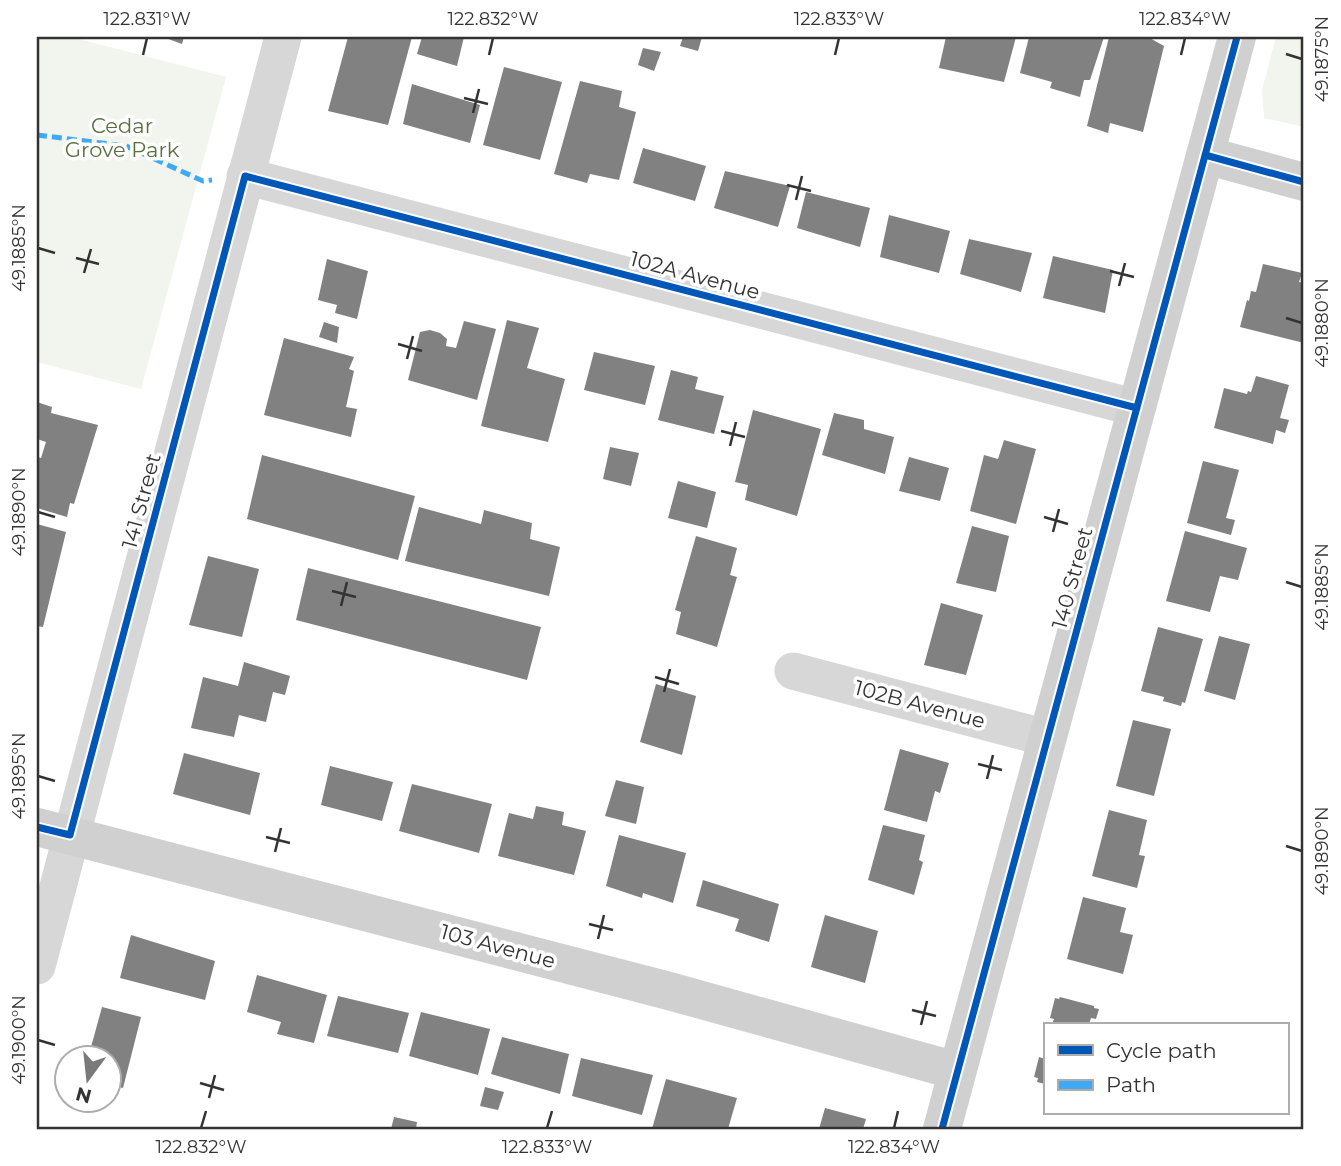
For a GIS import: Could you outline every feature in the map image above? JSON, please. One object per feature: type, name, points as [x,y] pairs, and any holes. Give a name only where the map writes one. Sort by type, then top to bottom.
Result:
[{"type":"main road","name":"140 Street","points":[[942,1129],[1237,37]]},
{"type":"main road","points":[[1205,155],[1304,182]]},
{"type":"main road","name":"103 Avenue","points":[[54,831],[669,991],[957,1071]]},
{"type":"street","name":"141 Street","points":[[37,966],[54,831],[283,37]]},
{"type":"street","name":"102A Avenue","points":[[245,176],[1137,408]]},
{"type":"street","name":"102B Avenue","points":[[793,671],[1047,738]]},
{"type":"green space","name":"Cedar Grove Park","points":[[37,37],[71,37],[226,77],[141,389],[37,362]]},
{"type":"green space","points":[[1276,37],[1304,37],[1304,127],[1264,118],[1262,90]]},
{"type":"building","points":[[163,37],[184,37],[182,44]]},
{"type":"building","points":[[348,37],[412,37],[388,125],[328,111]]},
{"type":"building","points":[[422,37],[464,37],[457,66],[417,54]]},
{"type":"building","points":[[683,37],[702,37],[698,51],[680,46]]},
{"type":"building","points":[[946,37],[1016,37],[1004,82],[939,68]]},
{"type":"building","points":[[1029,37],[1104,37],[1090,80],[1084,80],[1080,97],[1050,88],[1052,82],[1020,73]]},
{"type":"building","points":[[1109,37],[1148,37],[1164,46],[1143,132],[1110,123],[1108,133],[1087,126]]},
{"type":"building","points":[[643,48],[661,52],[654,71],[638,65]]},
{"type":"building","points":[[504,67],[562,82],[540,160],[483,145]]},
{"type":"building","points":[[580,81],[622,91],[619,107],[636,112],[619,180],[590,174],[587,183],[554,174]]},
{"type":"building","points":[[412,84],[480,105],[470,143],[403,124]]},
{"type":"building","points":[[643,148],[706,166],[695,201],[633,183]]},
{"type":"building","points":[[725,171],[790,186],[778,227],[714,208]]},
{"type":"building","points":[[806,192],[870,208],[860,247],[797,228]]},
{"type":"building","points":[[889,215],[950,231],[939,273],[880,257]]},
{"type":"building","points":[[969,239],[1032,253],[1021,292],[960,274]]},
{"type":"building","points":[[1053,256],[1113,270],[1105,313],[1043,298]]},
{"type":"building","points":[[327,259],[368,271],[357,319],[335,313],[337,305],[318,300]]},
{"type":"building","points":[[1263,264],[1302,273],[1299,282],[1304,283],[1304,343],[1240,327],[1251,291],[1256,292]]},
{"type":"building","points":[[507,320],[539,328],[527,368],[565,379],[548,442],[481,426]]},
{"type":"building","points":[[464,321],[496,329],[477,400],[408,380],[420,332],[430,330],[440,333],[447,339],[446,346],[456,348]]},
{"type":"building","points":[[324,322],[339,327],[337,343],[319,337]]},
{"type":"building","points":[[284,338],[354,357],[349,369],[354,371],[346,407],[357,409],[351,437],[264,415]]},
{"type":"building","points":[[594,352],[655,366],[645,405],[584,390]]},
{"type":"building","points":[[671,370],[698,377],[695,389],[724,396],[714,434],[658,420]]},
{"type":"building","points":[[1256,376],[1289,385],[1280,418],[1289,420],[1285,433],[1276,430],[1273,444],[1214,428],[1224,388],[1247,394],[1248,391],[1251,392]]},
{"type":"building","points":[[37,402],[52,407],[51,413],[98,425],[74,504],[70,503],[67,517],[37,508],[37,457],[41,458],[46,442],[37,439]]},
{"type":"building","points":[[753,410],[821,429],[797,516],[745,500],[748,485],[735,482]]},
{"type":"building","points":[[834,413],[864,420],[864,429],[894,437],[885,474],[822,455]]},
{"type":"building","points":[[1004,440],[1036,449],[1016,524],[970,511],[984,455],[998,459]]},
{"type":"building","points":[[610,447],[639,453],[631,486],[603,479]]},
{"type":"building","points":[[262,455],[415,496],[398,560],[247,519]]},
{"type":"building","points":[[909,457],[949,468],[940,501],[899,491]]},
{"type":"building","points":[[1203,461],[1239,470],[1226,518],[1235,520],[1231,535],[1187,523]]},
{"type":"building","points":[[678,481],[716,492],[707,528],[668,518]]},
{"type":"building","points":[[419,507],[481,524],[484,510],[532,523],[530,539],[560,547],[549,596],[405,561]]},
{"type":"building","points":[[37,524],[66,532],[43,627],[37,626]]},
{"type":"building","points":[[972,526],[1009,536],[996,592],[956,583]]},
{"type":"building","points":[[1185,531],[1247,548],[1238,580],[1220,576],[1210,612],[1166,601]]},
{"type":"building","points":[[696,536],[737,548],[730,575],[737,577],[717,647],[676,634],[681,612],[675,610]]},
{"type":"building","points":[[208,556],[259,569],[242,637],[189,625]]},
{"type":"building","points":[[308,568],[541,627],[527,680],[296,620]]},
{"type":"building","points":[[941,603],[983,615],[966,675],[924,665]]},
{"type":"building","points":[[1158,627],[1203,639],[1185,703],[1182,702],[1181,706],[1163,701],[1164,697],[1141,691]]},
{"type":"building","points":[[1219,636],[1250,644],[1235,700],[1204,691]]},
{"type":"building","points":[[244,662],[290,676],[285,695],[273,692],[266,722],[239,715],[234,737],[191,728],[203,677],[238,686]]},
{"type":"building","points":[[656,684],[696,696],[682,755],[640,742]]},
{"type":"building","points":[[1133,720],[1171,729],[1154,796],[1116,786]]},
{"type":"building","points":[[900,749],[949,763],[940,793],[935,791],[927,822],[884,810]]},
{"type":"building","points":[[184,753],[260,773],[250,815],[173,794]]},
{"type":"building","points":[[330,766],[393,782],[382,821],[321,805]]},
{"type":"building","points":[[616,780],[644,787],[636,824],[605,816]]},
{"type":"building","points":[[412,784],[492,804],[479,853],[399,831]]},
{"type":"building","points":[[536,806],[564,812],[562,825],[586,831],[574,875],[498,856],[509,813],[533,819]]},
{"type":"building","points":[[1109,810],[1147,820],[1139,855],[1145,856],[1137,888],[1092,876]]},
{"type":"building","points":[[883,825],[925,835],[919,860],[923,862],[914,895],[868,880]]},
{"type":"building","points":[[619,835],[686,853],[673,903],[643,893],[642,898],[606,886]]},
{"type":"building","points":[[703,880],[779,904],[769,942],[735,931],[739,919],[696,906]]},
{"type":"building","points":[[1083,897],[1126,908],[1120,932],[1133,935],[1123,974],[1067,959]]},
{"type":"building","points":[[825,915],[878,931],[865,983],[811,967]]},
{"type":"building","points":[[131,935],[215,961],[205,1000],[120,978]]},
{"type":"building","points":[[257,975],[327,995],[314,1043],[277,1034],[281,1022],[247,1012]]},
{"type":"building","points":[[338,996],[409,1013],[398,1053],[327,1036]]},
{"type":"building","points":[[1060,997],[1094,1006],[1099,1009],[1096,1019],[1091,1018],[1089,1023],[1052,1023],[1054,1019],[1050,1018],[1055,998]]},
{"type":"building","points":[[102,1007],[141,1017],[123,1088],[122,1044],[92,1044]]},
{"type":"building","points":[[421,1012],[490,1029],[478,1075],[409,1056]]},
{"type":"building","points":[[502,1037],[569,1054],[560,1094],[491,1074]]},
{"type":"building","points":[[1039,1057],[1044,1059],[1044,1084],[1037,1082],[1038,1078],[1034,1077]]},
{"type":"building","points":[[581,1058],[653,1075],[642,1115],[572,1096]]},
{"type":"building","points":[[666,1079],[737,1098],[728,1129],[652,1129]]},
{"type":"building","points":[[485,1087],[504,1092],[498,1110],[480,1106]]},
{"type":"building","points":[[825,1108],[866,1119],[863,1129],[819,1129]]},
{"type":"building","points":[[394,1117],[417,1122],[416,1129],[391,1129]]},
{"type":"marked path","points":[[37,135],[126,146],[203,181],[212,180]]},
{"type":"cycle path","points":[[942,1129],[1237,37]]},
{"type":"cycle path","points":[[1205,155],[1304,182]]},
{"type":"cycle path","points":[[37,827],[70,835],[245,176],[1137,408]]}]
